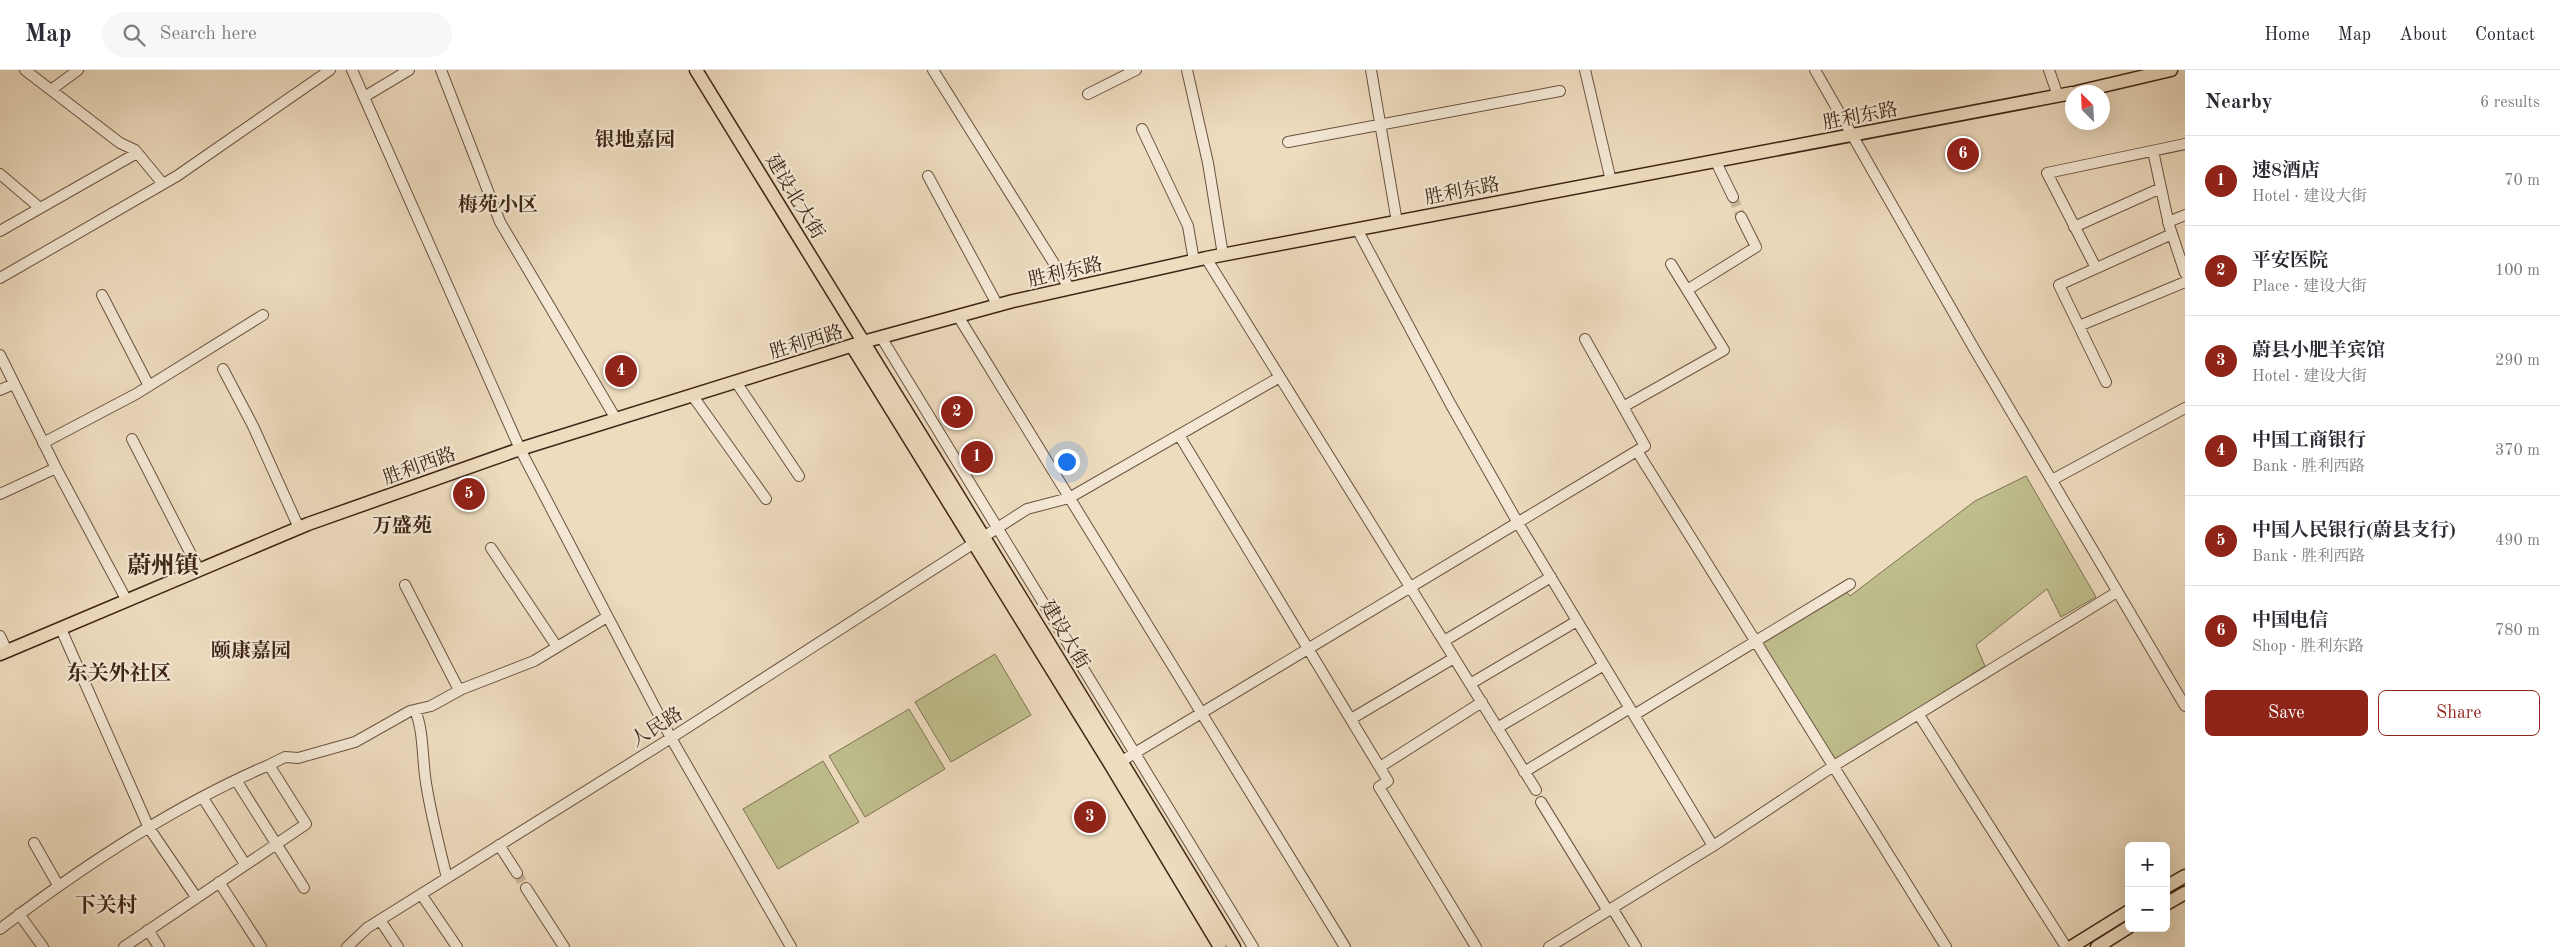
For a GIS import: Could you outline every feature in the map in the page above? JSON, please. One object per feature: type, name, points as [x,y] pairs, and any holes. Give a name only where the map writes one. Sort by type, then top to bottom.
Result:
[{"type":"main road","name":"建设北大街","points":[[696,70],[858,344]]},
{"type":"main road","points":[[2106,85],[2171,70]]},
{"type":"main road","name":"胜利东路","points":[[858,344],[958,316],[1070,288],[1200,259],[2065,95]]},
{"type":"main road","name":"胜利西路","points":[[4,653],[299,528],[520,449],[858,344]]},
{"type":"main road","name":"建设大街","points":[[858,344],[1117,764],[1234,947]]},
{"type":"main road","name":"建设大街","points":[[1117,764],[1220,947]]},
{"type":"main road","points":[[2170,885],[2185,876]]},
{"type":"main road","points":[[2170,902],[2185,893]]},
{"type":"main road","points":[[2071,947],[2125,913]]},
{"type":"main road","points":[[2097,947],[2125,930]]},
{"type":"street","points":[[25,70],[120,143],[137,152],[163,184]]},
{"type":"street","points":[[51,90],[78,70]]},
{"type":"street","points":[[0,278],[163,184],[330,70]]},
{"type":"street","points":[[352,70],[520,449],[671,738],[791,947]]},
{"type":"street","points":[[364,96],[409,70]]},
{"type":"street","points":[[440,70],[500,222],[616,419]]},
{"type":"street","points":[[933,70],[1070,288]]},
{"type":"street","points":[[1088,94],[1136,70]]},
{"type":"street","points":[[1187,70],[1208,163],[1223,255]]},
{"type":"street","points":[[1371,70],[1398,222]]},
{"type":"street","points":[[1585,70],[1611,181]]},
{"type":"street","points":[[1815,70],[1976,352],[2185,706]]},
{"type":"street","points":[[2049,70],[2058,96]]},
{"type":"street","points":[[1288,142],[1560,91]]},
{"type":"street","points":[[1142,129],[1188,226],[1200,259],[1280,377],[1536,790]]},
{"type":"street","points":[[2096,268],[2047,173],[2185,144]]},
{"type":"street","points":[[2153,151],[2168,222],[2184,268]]},
{"type":"street","points":[[0,231],[137,152]]},
{"type":"street","points":[[1716,162],[1733,197]]},
{"type":"street","points":[[0,174],[40,208]]},
{"type":"street","points":[[928,176],[998,306]]},
{"type":"street","points":[[2074,227],[2161,188]]},
{"type":"street","points":[[2168,222],[2185,215]]},
{"type":"street","points":[[1687,290],[1756,247],[1741,217]]},
{"type":"street","points":[[1357,229],[1451,405],[1518,523],[1714,846]]},
{"type":"street","points":[[2106,382],[2058,285],[2172,234]]},
{"type":"street","points":[[1623,407],[1724,350],[1671,264]]},
{"type":"street","points":[[2078,326],[2185,282]]},
{"type":"street","points":[[102,295],[149,386]]},
{"type":"street","points":[[43,443],[149,386],[263,315]]},
{"type":"street","points":[[958,316],[1345,947]]},
{"type":"street","points":[[881,337],[1253,947]]},
{"type":"street","points":[[1117,764],[1645,446],[1585,339]]},
{"type":"street","points":[[0,355],[43,443],[126,601]]},
{"type":"street","points":[[223,369],[253,426],[299,528]]},
{"type":"street","name":"人民路","points":[[347,947],[380,920],[671,738],[978,538],[1027,509],[1069,498],[1280,377]]},
{"type":"street","points":[[736,382],[799,476]]},
{"type":"street","points":[[0,390],[14,384]]},
{"type":"street","points":[[692,395],[766,499]]},
{"type":"street","points":[[2052,480],[2185,408]]},
{"type":"street","points":[[1179,435],[1380,767],[1388,781],[1379,787],[1476,947]]},
{"type":"street","points":[[132,440],[200,570]]},
{"type":"street","points":[[1637,451],[1832,767],[1946,947]]},
{"type":"street","points":[[0,494],[56,468]]},
{"type":"street","points":[[491,548],[556,647]]},
{"type":"street","points":[[1444,641],[1551,577]]},
{"type":"street","points":[[405,584],[460,690]]},
{"type":"street","points":[[1524,772],[1755,642],[1850,584]]},
{"type":"street","points":[[1549,947],[1714,846],[1832,767],[2116,592]]},
{"type":"street","points":[[0,929],[58,885],[149,828],[236,780],[285,757],[298,758],[355,742],[414,710],[431,706],[460,690],[534,661],[608,617]]},
{"type":"street","points":[[1470,684],[1577,621]]},
{"type":"street","points":[[61,629],[149,828],[196,897]]},
{"type":"street","points":[[0,636],[4,653]]},
{"type":"street","points":[[1351,719],[1454,658]]},
{"type":"street","points":[[1497,728],[1604,665]]},
{"type":"street","points":[[1380,767],[1482,702]]},
{"type":"street","points":[[414,710],[420,725],[421,748],[431,814],[447,878]]},
{"type":"street","points":[[1919,715],[2066,947]]},
{"type":"street","points":[[124,947],[306,824],[269,765]]},
{"type":"street","points":[[236,780],[304,888]]},
{"type":"street","points":[[203,798],[245,864]]},
{"type":"street","points":[[1541,802],[1636,947]]},
{"type":"street","points":[[34,843],[58,885]]},
{"type":"street","points":[[499,845],[517,873]]},
{"type":"street","points":[[219,882],[260,947]]},
{"type":"street","points":[[526,888],[564,947]]},
{"type":"street","points":[[421,894],[457,947]]},
{"type":"street","points":[[20,914],[43,947]]},
{"type":"street","points":[[380,920],[398,947]]},
{"type":"street","points":[[148,930],[159,947]]},
{"type":"street","points":[[357,938],[363,947]]},
{"type":"shaded area","points":[[2026,476],[2096,597],[2061,617],[2047,589],[1976,645],[1985,666],[1835,761],[1760,642],[1845,590],[1850,596],[1975,501]]},
{"type":"shaded area","points":[[995,654],[1031,715],[951,762],[915,702]]},
{"type":"shaded area","points":[[909,709],[945,769],[865,817],[829,756]]},
{"type":"shaded area","points":[[823,761],[859,822],[778,869],[743,809]]},
{"type":"tunnel","points":[[1733,197],[1741,217]]},
{"type":"tunnel","points":[[517,873],[526,888]]},
{"type":"place","name":"中国电信","points":[[1963,154]]},
{"type":"place","name":"中国工商银行","points":[[621,371]]},
{"type":"place","name":"平安医院","points":[[957,412]]},
{"type":"place","name":"速8酒店","points":[[977,457]]},
{"type":"place","name":"中国人民银行(蔚县支行)","points":[[469,494]]},
{"type":"place","name":"蔚县小肥羊宾馆","points":[[1090,817]]},
{"type":"district","name":"银地嘉园","points":[[635,139]]},
{"type":"district","name":"梅苑小区","points":[[498,204]]},
{"type":"district","name":"万盛苑","points":[[402,525]]},
{"type":"district","name":"蔚州镇","points":[[163,565]]},
{"type":"district","name":"颐康嘉园","points":[[251,650]]},
{"type":"district","name":"东关外社区","points":[[119,673]]},
{"type":"district","name":"下关村","points":[[106,905]]}]
